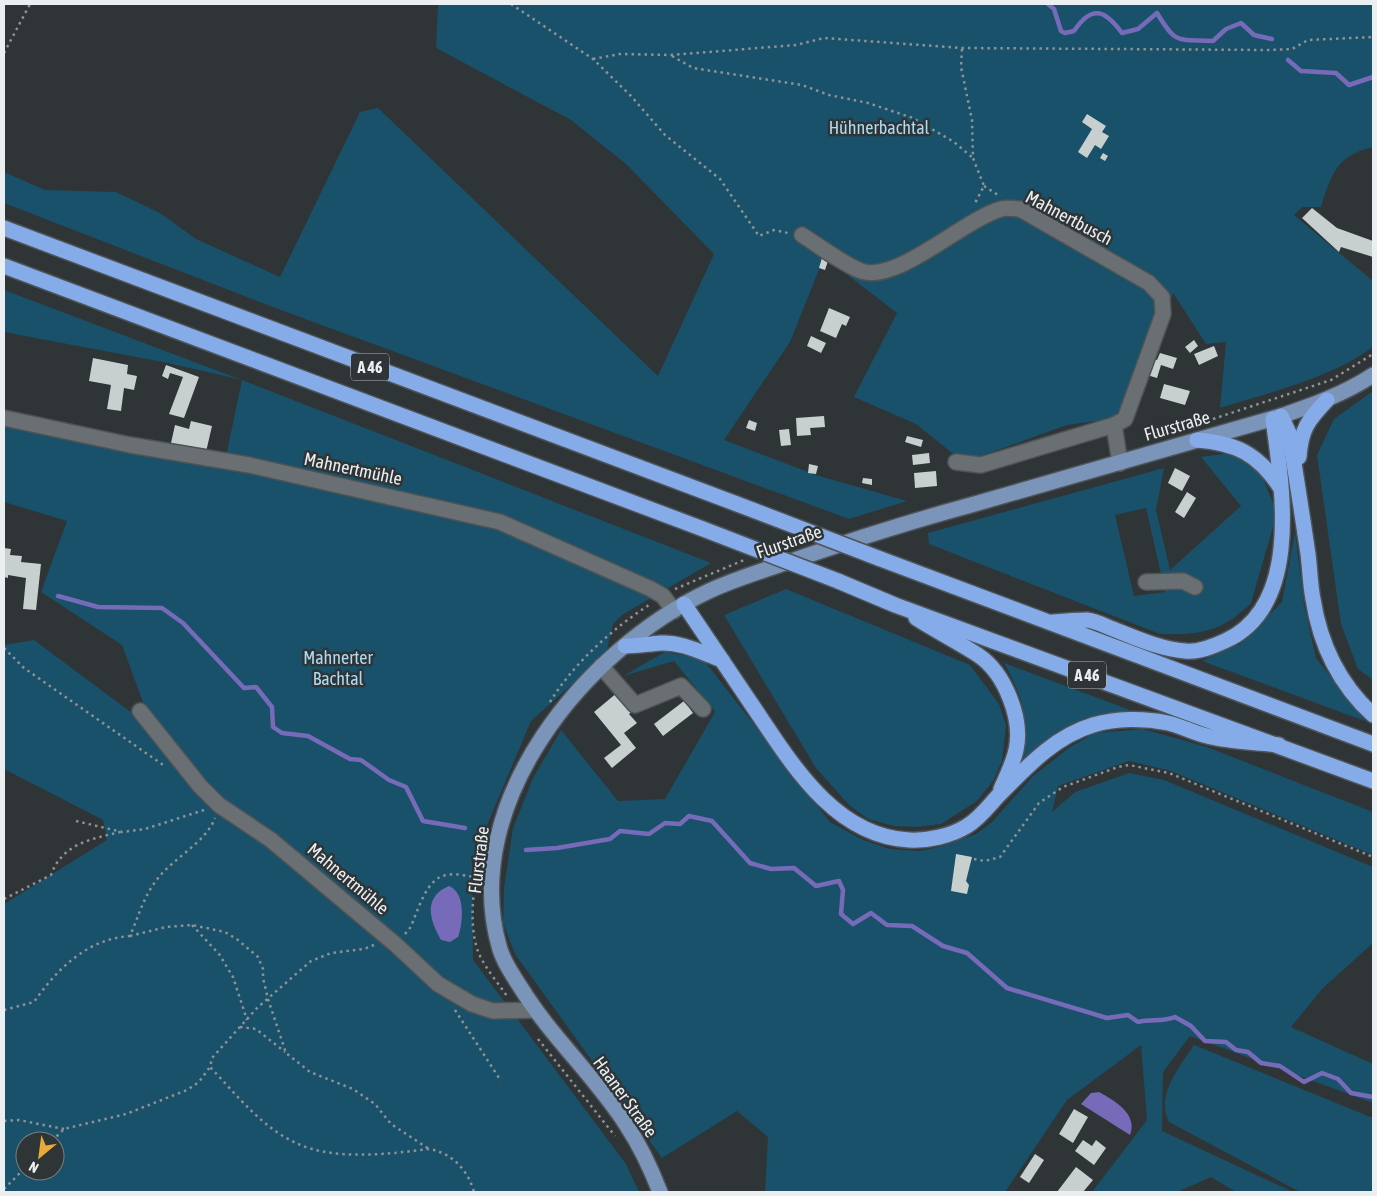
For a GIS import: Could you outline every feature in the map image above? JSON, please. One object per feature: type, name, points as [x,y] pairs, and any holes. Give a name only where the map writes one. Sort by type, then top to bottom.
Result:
[{"type":"highway","name":"A 46","points":[[4,228],[1373,744]]},
{"type":"highway","name":"A 46","points":[[4,266],[703,529],[895,605],[1373,781]]},
{"type":"highway","points":[[1297,478],[1300,437],[1308,421],[1327,400]]},
{"type":"highway","points":[[1277,417],[1289,434],[1297,478],[1312,598],[1319,630],[1330,658],[1348,687],[1373,715]]},
{"type":"highway","points":[[1046,622],[1089,620],[1159,647],[1187,652],[1212,647],[1236,636],[1258,616],[1270,594],[1282,536],[1283,492],[1277,417]]},
{"type":"highway","points":[[1197,440],[1218,441],[1237,447],[1253,456],[1269,470],[1283,492]]},
{"type":"highway","points":[[895,605],[979,656],[997,674],[1006,692],[1017,727],[1016,749],[997,798]]},
{"type":"highway","points":[[679,608],[722,660],[772,734],[820,797],[843,816],[865,830],[894,839],[921,840],[946,835],[967,826],[1046,750],[1066,737],[1092,725],[1116,720],[1169,723],[1208,736],[1279,745]]},
{"type":"highway","points":[[625,646],[644,646],[661,643],[681,645],[722,660]]},
{"type":"main road","name":"Flurstraße","points":[[549,1030],[508,968],[500,948],[492,895],[497,844],[512,794],[528,762],[561,711],[601,666],[625,646],[679,608],[709,591],[742,578],[901,524],[1277,417],[1327,400],[1373,375]]},
{"type":"main road","name":"Haaner Straße","points":[[549,1030],[627,1125],[649,1166],[660,1192]]},
{"type":"lane","name":"Mahnertbusch","points":[[802,235],[862,271],[877,273],[893,270],[963,226],[1003,208],[1020,209],[1149,283],[1162,298],[1163,314],[1125,419],[1114,426]]},
{"type":"lane","name":"Mahnertmühle","points":[[4,418],[130,445],[249,465],[500,522],[651,589],[679,608]]},
{"type":"lane","points":[[956,462],[981,465],[1114,426],[1120,463]]},
{"type":"lane","points":[[1146,582],[1183,581],[1195,587]]},
{"type":"lane","points":[[601,666],[635,705],[681,686],[703,710]]},
{"type":"lane","name":"Mahnertmühle","points":[[140,711],[200,786],[219,805],[271,840],[395,944],[438,984],[472,1004],[493,1011],[535,1010]]},
{"type":"path","points":[[4,54],[30,4]]},
{"type":"path","points":[[511,4],[593,58],[631,96],[665,135],[720,178],[759,236],[774,230],[802,235]]},
{"type":"path","points":[[593,58],[620,54],[671,55],[796,44],[824,38],[962,48],[1268,50],[1292,49],[1308,40],[1373,37]]},
{"type":"path","points":[[962,48],[961,67],[972,120],[973,158],[984,186],[963,226]]},
{"type":"path","points":[[671,55],[693,68],[802,84],[829,95],[868,102],[913,118],[954,142],[973,158]]},
{"type":"path","points":[[4,648],[24,668],[168,769]]},
{"type":"path","points":[[974,860],[986,861],[1000,857],[1039,804],[1063,787],[1118,767],[1129,765],[1168,773],[1373,856]]},
{"type":"path","points":[[4,899],[51,875],[55,862],[72,846],[93,838],[144,829],[219,805]]},
{"type":"path","points":[[130,936],[146,895],[160,875],[191,848],[214,822],[219,805]]},
{"type":"path","points":[[76,821],[122,832]]},
{"type":"path","points":[[4,1121],[19,1120],[64,1129],[126,1114],[187,1090],[199,1082],[210,1067],[212,1058],[240,1027],[299,970],[319,956],[364,949],[380,943],[395,944],[410,928],[419,906],[432,885],[439,878],[447,874],[475,877]]},
{"type":"path","points":[[192,925],[219,954],[234,978],[247,1020]]},
{"type":"path","points":[[4,1010],[34,1002],[41,990],[85,950],[99,942],[166,927],[192,925],[225,932],[258,957],[263,969],[268,999],[286,1053]]},
{"type":"path","points":[[454,1008],[501,1081]]},
{"type":"path","points":[[240,1027],[256,1029],[310,1072],[353,1089],[375,1104],[391,1124],[429,1150],[450,1156],[462,1168],[474,1192]]},
{"type":"path","points":[[210,1067],[253,1112],[273,1129],[295,1143],[310,1149],[379,1155],[429,1150]]},
{"type":"path","points":[[4,1189],[15,1178]]},
{"type":"green space","name":"Hühnerbachtal","points":[[438,4],[1373,4],[1373,147],[1351,155],[1343,161],[1333,175],[1321,207],[1302,207],[1294,215],[1373,281],[1373,347],[1357,358],[1319,376],[1220,408],[1226,342],[1206,344],[1173,293],[1132,416],[1067,425],[970,460],[952,453],[916,424],[854,397],[897,313],[824,257],[790,342],[724,440],[816,475],[907,501],[849,519],[270,306],[4,203],[4,172],[45,190],[116,192],[160,213],[196,239],[280,277],[360,112],[378,108],[658,376],[714,254],[626,164],[571,120],[436,48]]},
{"type":"green space","points":[[4,290],[242,380],[168,363],[4,332]]},
{"type":"green space","name":"Mahnerter Bachtal","points":[[242,380],[711,563],[622,615],[613,624],[606,654],[531,721],[472,861],[473,960],[626,1164],[639,1192],[4,1192],[4,904],[107,840],[103,820],[4,769],[4,645],[34,640],[132,713],[143,726],[145,708],[122,645],[41,592],[67,521],[4,502],[4,420],[225,461]]},
{"type":"green space","points":[[1373,391],[1373,680],[1358,669],[1341,624],[1317,455],[1334,419]]},
{"type":"green space","points":[[1230,453],[1260,471],[1277,513],[1251,603],[1230,620],[1210,630],[1187,634],[1160,634],[929,544],[928,533],[1164,468],[1156,510],[1170,570],[1241,506],[1201,457]],"holes":[[[1146,508],[1165,592],[1134,596],[1115,515]]]},
{"type":"green space","points":[[1295,532],[1304,604],[1316,658],[1365,721],[1202,661],[1240,644],[1282,602]]},
{"type":"green space","points":[[786,589],[970,665],[999,704],[1006,725],[1002,761],[993,781],[977,801],[941,824],[917,827],[894,826],[868,819],[849,805],[816,768],[724,615]]},
{"type":"green space","points":[[665,652],[703,659],[830,822],[863,840],[890,849],[920,851],[943,846],[976,834],[992,822],[1033,776],[1070,747],[1095,733],[1143,729],[1207,747],[1373,812],[1373,855],[1171,771],[1129,761],[1058,786],[1052,812],[1075,792],[1129,773],[1164,780],[1373,867],[1373,943],[1323,988],[1291,1027],[1373,1064],[1373,1103],[1190,1036],[1163,1072],[1162,1131],[1293,1192],[1236,1192],[1211,1177],[1177,1192],[1092,1192],[1147,1120],[1141,1045],[1067,1100],[1005,1192],[765,1192],[768,1137],[737,1111],[662,1158],[515,954],[503,923],[504,888],[513,828],[533,778],[561,730],[618,801],[665,799],[715,712],[674,661],[623,676]]},
{"type":"green space","points":[[1004,663],[1130,710],[1086,718],[1056,734],[1024,761],[1025,733],[1021,700]]},
{"type":"green space","points":[[1194,1045],[1373,1118],[1373,1192],[1300,1192],[1169,1122],[1165,1112],[1167,1092],[1176,1072]]},
{"type":"shaded area","points":[[449,886],[458,895],[462,909],[458,937],[450,942],[441,940],[431,917],[432,902],[435,896]]},
{"type":"shaded area","points":[[1099,1092],[1124,1109],[1131,1121],[1130,1135],[1081,1104],[1091,1093]]},
{"type":"building","points":[[1087,114],[1106,126],[1102,132],[1109,136],[1101,149],[1095,145],[1087,158],[1078,152],[1092,129],[1082,122]]},
{"type":"building","points":[[1103,153],[1108,156],[1105,161],[1100,158]]},
{"type":"building","points":[[1312,208],[1337,228],[1373,241],[1373,257],[1341,247],[1339,252],[1302,218]]},
{"type":"building","points":[[822,258],[828,261],[825,270],[819,268]]},
{"type":"building","points":[[829,308],[850,317],[846,326],[842,324],[836,338],[820,331]]},
{"type":"building","points":[[811,336],[826,343],[821,353],[807,346]]},
{"type":"building","points":[[1194,340],[1198,346],[1190,353],[1185,347]]},
{"type":"building","points":[[1214,346],[1218,356],[1199,365],[1194,354]]},
{"type":"building","points":[[1160,353],[1177,358],[1173,369],[1161,365],[1157,378],[1147,375],[1152,358],[1157,360]]},
{"type":"building","points":[[93,358],[128,365],[127,374],[137,376],[134,390],[124,388],[121,411],[107,409],[111,385],[89,381]]},
{"type":"building","points":[[166,365],[199,377],[184,418],[169,414],[183,377],[170,373],[168,379],[162,376]]},
{"type":"building","points":[[1164,384],[1190,391],[1185,405],[1160,398]]},
{"type":"building","points":[[824,416],[825,427],[810,428],[811,435],[797,436],[796,418]]},
{"type":"building","points":[[749,420],[757,423],[755,431],[746,428]]},
{"type":"building","points":[[191,421],[212,426],[206,452],[171,443],[175,425],[189,429]]},
{"type":"building","points":[[789,429],[791,445],[781,446],[779,430]]},
{"type":"building","points":[[907,436],[923,440],[921,447],[905,442]]},
{"type":"building","points":[[929,453],[930,463],[913,465],[912,455]]},
{"type":"building","points":[[809,464],[818,466],[816,474],[808,473]]},
{"type":"building","points":[[1175,468],[1190,476],[1182,491],[1168,483]]},
{"type":"building","points":[[936,471],[937,486],[915,488],[914,473]]},
{"type":"building","points":[[863,478],[872,479],[872,485],[862,483]]},
{"type":"building","points":[[1187,492],[1196,498],[1184,518],[1175,512]]},
{"type":"building","points":[[4,548],[11,549],[10,555],[22,556],[21,562],[41,564],[36,610],[23,609],[26,578],[8,575],[8,578],[4,577]]},
{"type":"building","points":[[618,692],[633,711],[629,714],[637,723],[624,733],[636,748],[612,768],[604,758],[621,745],[594,712]]},
{"type":"building","points":[[684,701],[693,713],[663,736],[654,724]]},
{"type":"building","points":[[956,854],[972,857],[966,881],[969,885],[967,894],[951,891]]},
{"type":"building","points":[[1074,1109],[1088,1117],[1073,1143],[1059,1134]]},
{"type":"building","points":[[1083,1140],[1092,1146],[1096,1140],[1106,1148],[1094,1165],[1075,1151]]},
{"type":"building","points":[[1035,1154],[1044,1160],[1029,1183],[1020,1177]]},
{"type":"building","points":[[1076,1167],[1093,1180],[1083,1192],[1057,1192]]},
{"type":"waterway","points":[[1048,4],[1054,9],[1061,31],[1065,33],[1074,31],[1081,22],[1093,14],[1104,15],[1122,33],[1138,29],[1157,13],[1169,31],[1184,40],[1213,41],[1226,29],[1241,23],[1254,35],[1272,39]]},
{"type":"waterway","points":[[1288,60],[1301,71],[1336,73],[1349,85],[1373,77]]},
{"type":"waterway","points":[[58,596],[98,607],[162,608],[183,623],[244,688],[256,687],[272,707],[273,727],[282,733],[308,736],[350,759],[361,760],[389,780],[406,787],[423,821],[465,828]]},
{"type":"waterway","points":[[526,850],[557,848],[610,839],[620,831],[649,834],[665,823],[680,824],[689,816],[712,821],[750,863],[771,869],[794,868],[816,886],[839,881],[843,890],[841,914],[853,924],[871,913],[887,925],[912,926],[943,946],[967,953],[1007,988],[1107,1018],[1128,1015],[1138,1022],[1165,1020],[1175,1017],[1191,1026],[1205,1041],[1226,1042],[1236,1050],[1248,1052],[1261,1063],[1280,1066],[1304,1082],[1322,1073],[1338,1079],[1351,1093],[1373,1097]]}]
